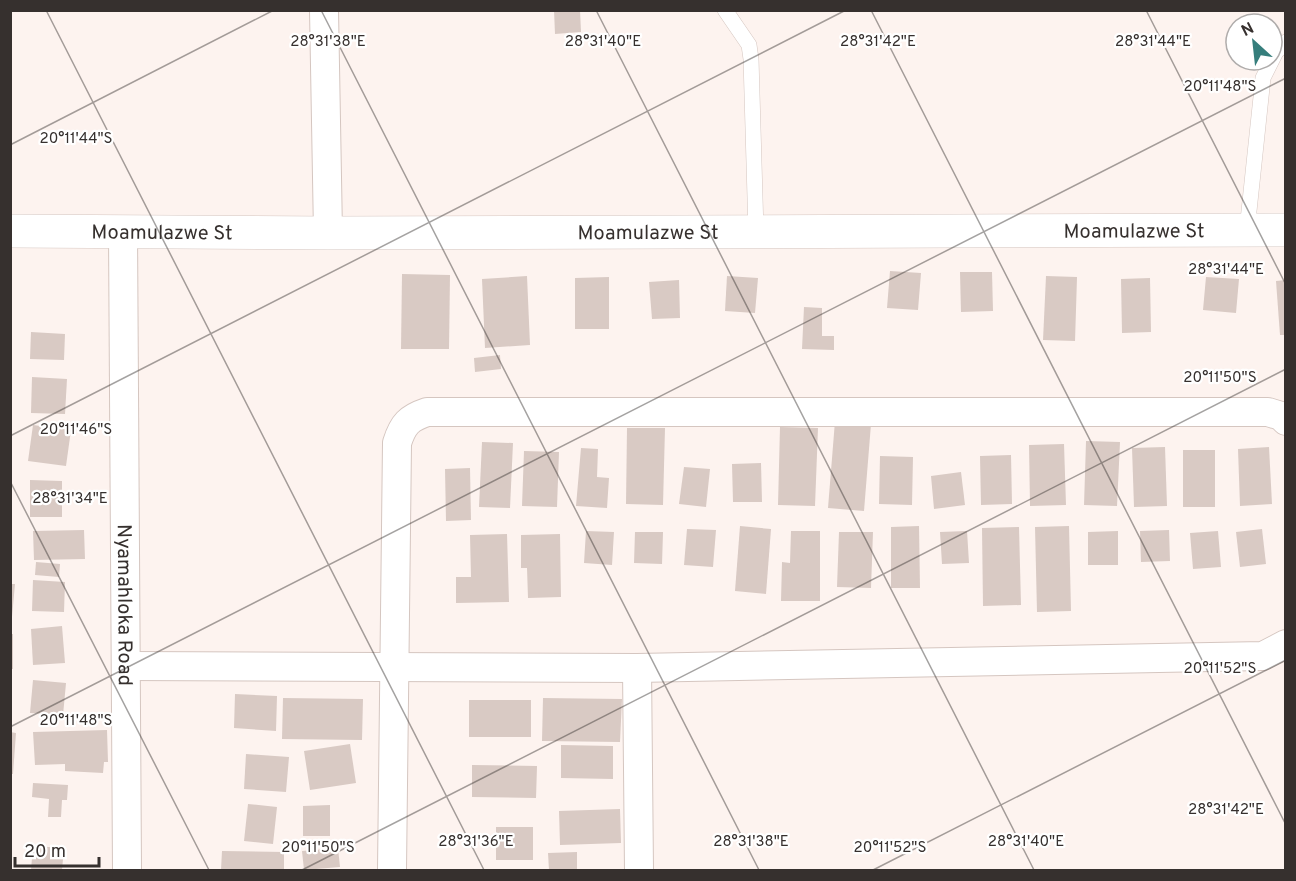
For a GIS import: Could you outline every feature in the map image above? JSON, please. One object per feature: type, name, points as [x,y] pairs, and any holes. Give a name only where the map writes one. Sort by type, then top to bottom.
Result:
[{"type":"street","points":[[324,10],[328,233]]},
{"type":"street","name":"Moamulazwe St","points":[[10,231],[328,233],[1286,230]]},
{"type":"street","name":"Nyamahloka Road","points":[[123,231],[127,870]]},
{"type":"street","points":[[392,870],[397,443],[402,427],[411,417],[427,412],[1268,412],[1281,416],[1286,421]]},
{"type":"street","points":[[127,666],[637,668],[1263,656],[1286,644]]},
{"type":"street","points":[[637,668],[639,870]]},
{"type":"lane","points":[[725,10],[749,45],[752,59],[756,232]]},
{"type":"lane","points":[[1247,230],[1263,78],[1276,52],[1286,42]]},
{"type":"building","points":[[554,10],[580,10],[581,32],[555,34]]},
{"type":"building","points":[[890,271],[921,273],[918,310],[887,308]]},
{"type":"building","points":[[960,272],[992,272],[993,311],[961,312]]},
{"type":"building","points":[[402,274],[450,275],[449,349],[401,349]]},
{"type":"building","points":[[527,276],[530,345],[485,348],[482,279]]},
{"type":"building","points":[[727,276],[758,278],[755,313],[725,311]]},
{"type":"building","points":[[1046,276],[1077,277],[1075,341],[1043,340]]},
{"type":"building","points":[[609,277],[609,329],[575,329],[575,278]]},
{"type":"building","points":[[1206,277],[1239,279],[1236,313],[1203,310]]},
{"type":"building","points":[[1150,278],[1151,332],[1122,333],[1121,279]]},
{"type":"building","points":[[679,280],[680,318],[652,319],[649,282]]},
{"type":"building","points":[[1286,280],[1286,335],[1280,335],[1276,281]]},
{"type":"building","points":[[804,307],[822,308],[822,336],[834,336],[834,350],[802,349]]},
{"type":"building","points":[[31,332],[65,334],[64,360],[30,359]]},
{"type":"building","points":[[500,355],[501,369],[475,372],[474,358]]},
{"type":"building","points":[[32,377],[67,379],[65,414],[31,413]]},
{"type":"building","points":[[835,421],[871,424],[864,511],[828,508]]},
{"type":"building","points":[[33,425],[71,430],[66,466],[28,461]]},
{"type":"building","points":[[780,427],[818,428],[815,506],[778,505]]},
{"type":"building","points":[[627,428],[665,428],[663,505],[626,504]]},
{"type":"building","points":[[1086,441],[1120,442],[1117,506],[1084,505]]},
{"type":"building","points":[[482,442],[513,443],[510,508],[479,507]]},
{"type":"building","points":[[1064,444],[1066,505],[1030,506],[1029,445]]},
{"type":"building","points":[[1165,447],[1167,506],[1134,507],[1132,448]]},
{"type":"building","points":[[1269,447],[1272,504],[1240,506],[1238,449]]},
{"type":"building","points":[[581,448],[598,449],[597,477],[609,478],[607,508],[576,506]]},
{"type":"building","points":[[1183,450],[1215,450],[1215,507],[1183,507]]},
{"type":"building","points":[[524,451],[559,452],[557,507],[522,506]]},
{"type":"building","points":[[1011,455],[1012,504],[981,505],[980,456]]},
{"type":"building","points":[[880,456],[913,457],[912,505],[879,504]]},
{"type":"building","points":[[761,463],[762,502],[733,502],[732,464]]},
{"type":"building","points":[[684,467],[710,469],[706,507],[679,504]]},
{"type":"building","points":[[470,468],[471,520],[446,521],[445,469]]},
{"type":"building","points":[[961,472],[965,505],[934,509],[931,476]]},
{"type":"building","points":[[30,480],[62,481],[62,517],[30,517]]},
{"type":"building","points":[[740,526],[771,529],[766,594],[735,591]]},
{"type":"building","points":[[919,526],[920,588],[891,588],[891,527]]},
{"type":"building","points":[[1069,526],[1071,611],[1037,612],[1035,527]]},
{"type":"building","points":[[1019,527],[1021,605],[983,606],[982,528]]},
{"type":"building","points":[[687,529],[716,530],[713,567],[684,565]]},
{"type":"building","points":[[1262,529],[1266,564],[1240,567],[1236,532]]},
{"type":"building","points":[[84,530],[85,559],[34,560],[33,531]]},
{"type":"building","points":[[1169,530],[1170,561],[1141,562],[1140,531]]},
{"type":"building","points":[[586,531],[614,532],[612,565],[584,563]]},
{"type":"building","points":[[791,531],[820,531],[820,601],[781,601],[782,562],[790,563]]},
{"type":"building","points":[[967,531],[969,563],[942,564],[940,532]]},
{"type":"building","points":[[1118,531],[1118,565],[1088,565],[1088,532]]},
{"type":"building","points":[[1218,531],[1221,567],[1193,569],[1190,533]]},
{"type":"building","points":[[635,532],[663,532],[662,564],[634,563]]},
{"type":"building","points":[[839,532],[873,532],[871,588],[837,587]]},
{"type":"building","points":[[507,534],[509,602],[456,603],[456,577],[471,577],[470,535]]},
{"type":"building","points":[[560,534],[561,597],[528,598],[527,568],[521,568],[521,535]]},
{"type":"building","points":[[36,562],[60,564],[59,577],[35,575]]},
{"type":"building","points":[[33,580],[65,582],[64,612],[32,611]]},
{"type":"building","points":[[10,584],[15,584],[12,617],[10,617]]},
{"type":"building","points":[[62,626],[65,663],[33,665],[31,629]]},
{"type":"building","points":[[10,634],[13,634],[13,669],[10,669]]},
{"type":"building","points":[[33,680],[66,683],[63,715],[30,713]]},
{"type":"building","points":[[235,694],[277,696],[276,731],[234,728]]},
{"type":"building","points":[[283,698],[363,699],[362,740],[282,739]]},
{"type":"building","points":[[543,698],[622,699],[620,742],[542,741]]},
{"type":"building","points":[[469,700],[531,700],[531,737],[469,737]]},
{"type":"building","points":[[107,730],[108,762],[104,762],[103,773],[65,771],[65,764],[35,765],[33,732]]},
{"type":"building","points":[[10,732],[16,733],[13,774],[10,774]]},
{"type":"building","points":[[350,744],[356,783],[310,790],[304,751]]},
{"type":"building","points":[[561,745],[613,746],[613,779],[561,778]]},
{"type":"building","points":[[246,754],[289,757],[286,792],[244,789]]},
{"type":"building","points":[[472,765],[537,766],[536,798],[472,797]]},
{"type":"building","points":[[33,783],[68,785],[67,800],[62,800],[61,817],[48,817],[49,799],[32,797]]},
{"type":"building","points":[[248,804],[277,807],[273,844],[244,841]]},
{"type":"building","points":[[330,805],[330,836],[303,836],[303,806]]},
{"type":"building","points":[[620,809],[621,843],[560,845],[559,811]]},
{"type":"building","points":[[496,827],[533,827],[533,860],[496,860]]},
{"type":"building","points":[[33,846],[64,848],[62,870],[31,870]]},
{"type":"building","points":[[338,848],[340,867],[304,870],[302,851]]},
{"type":"building","points":[[222,851],[284,852],[284,870],[221,870]]},
{"type":"building","points":[[577,852],[577,870],[549,870],[548,853]]}]
